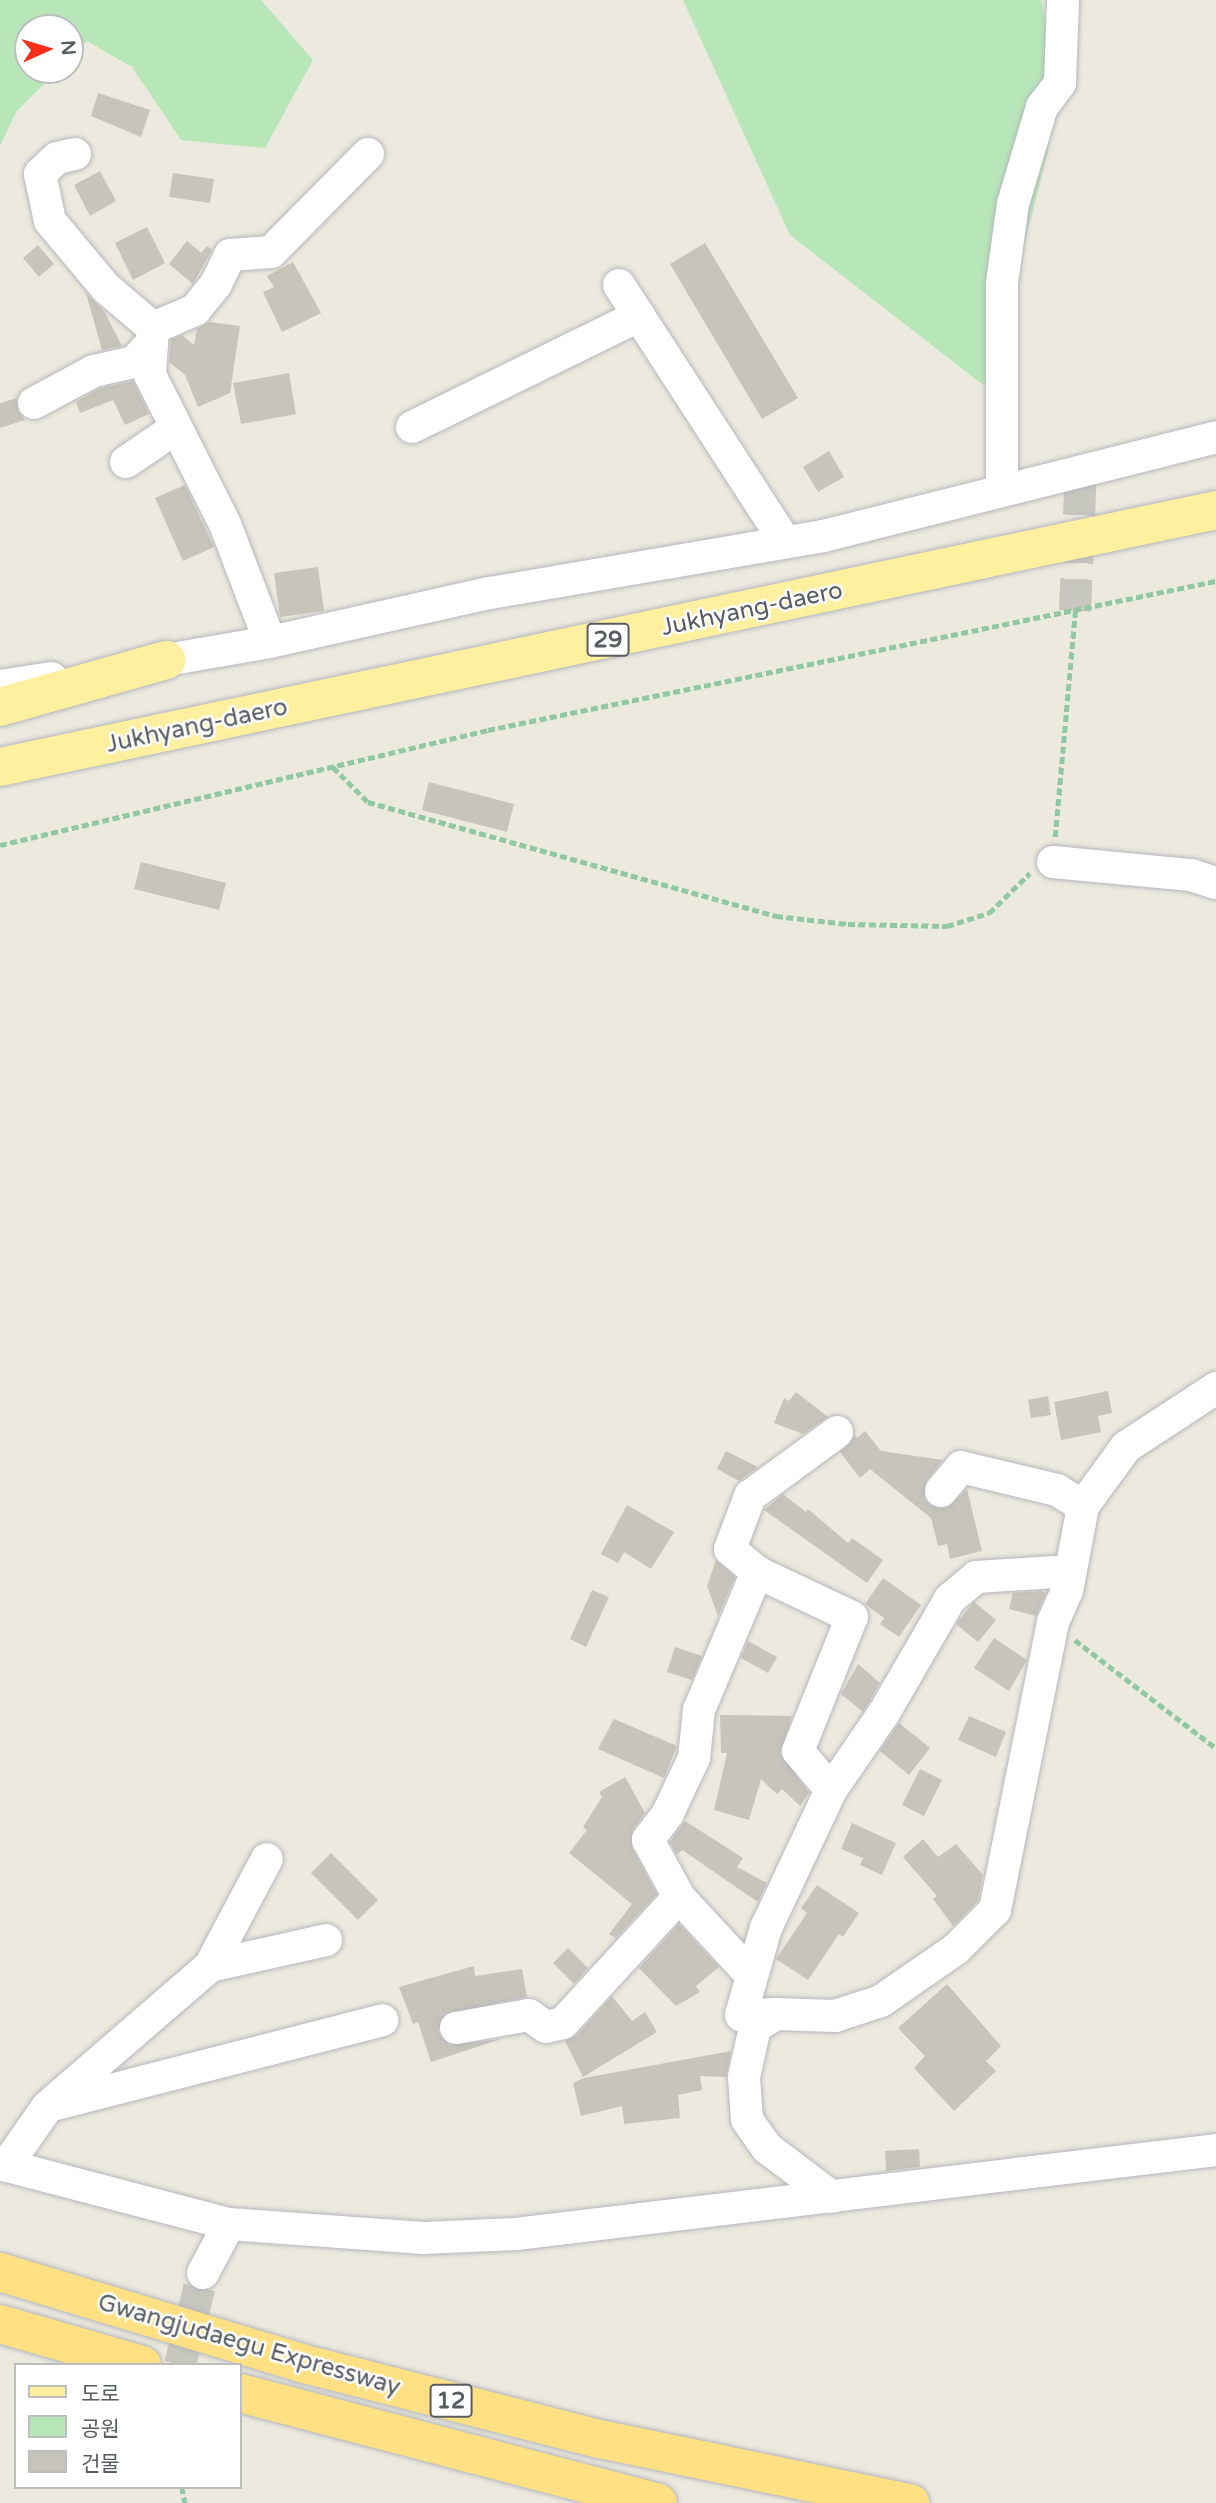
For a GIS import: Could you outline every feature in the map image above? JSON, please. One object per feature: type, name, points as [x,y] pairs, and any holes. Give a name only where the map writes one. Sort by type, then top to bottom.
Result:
[{"type":"highway","name":"Gwangjudaegu Expressway","points":[[0,2272],[301,2363],[600,2439],[910,2503]]},
{"type":"highway","name":"Gwangjudaegu Expressway","points":[[0,2323],[135,2363]]},
{"type":"highway","name":"Gwangjudaegu Expressway","points":[[242,2394],[658,2503]]},
{"type":"main road","name":"Jukhyang-daero","points":[[0,767],[1216,510]]},
{"type":"main road","points":[[0,707],[166,660]]},
{"type":"street","points":[[1002,490],[1002,283],[1013,204],[1042,107],[1059,83],[1063,0]]},
{"type":"street","points":[[75,153],[57,158],[40,174],[50,221],[106,288],[152,336],[150,375],[225,524],[270,642]]},
{"type":"street","points":[[34,403],[94,371],[134,362],[152,336],[195,310],[216,284],[230,256],[271,252],[369,154]]},
{"type":"street","points":[[619,285],[785,542]]},
{"type":"street","points":[[412,427],[639,316]]},
{"type":"street","points":[[126,462],[176,428]]},
{"type":"street","points":[[0,686],[270,642],[490,593],[785,542],[1216,436]]},
{"type":"street","points":[[1053,862],[1191,875],[1216,883]]},
{"type":"street","points":[[1070,1572],[976,1577],[950,1599],[884,1713],[831,1790],[766,1928],[741,2015],[835,2016],[881,2001],[957,1949],[995,1910],[1052,1622],[1070,1572],[1083,1506],[1126,1447],[1216,1388]]},
{"type":"street","points":[[831,1790],[798,1751],[852,1617],[757,1573],[730,1549],[750,1496],[837,1432]]},
{"type":"street","points":[[941,1491],[961,1467],[1058,1490],[1083,1506]]},
{"type":"street","points":[[751,1975],[679,1898],[648,1840],[668,1813],[694,1758],[699,1710],[757,1573]]},
{"type":"street","points":[[267,1859],[210,1966],[48,2106],[3,2165],[229,2224],[423,2238],[516,2234],[1216,2151]]},
{"type":"street","points":[[456,2028],[529,2015],[546,2027],[563,2023],[679,1898]]},
{"type":"street","points":[[210,1966],[326,1940]]},
{"type":"street","points":[[776,2014],[755,2027],[744,2077],[747,2119],[767,2148],[832,2197]]},
{"type":"street","points":[[48,2106],[382,2020]]},
{"type":"street","points":[[204,2273],[229,2224]]},
{"type":"path","points":[[0,845],[488,730],[1216,581]]},
{"type":"path","points":[[333,766],[368,802],[776,916],[848,924],[947,926],[989,913],[1024,876],[1053,862],[1074,611]]},
{"type":"path","points":[[1052,1622],[1216,1748]]},
{"type":"green space","points":[[0,0],[261,0],[313,60],[265,148],[181,140],[132,67],[87,41],[84,44],[84,14],[14,14],[14,84],[44,84],[16,112],[0,146]]},
{"type":"green space","points":[[683,0],[1041,0],[1060,83],[1047,155],[987,388],[790,235]]},
{"type":"building","points":[[98,93],[150,110],[141,137],[91,116]]},
{"type":"building","points":[[100,171],[116,201],[90,216],[74,185]]},
{"type":"building","points":[[173,173],[214,179],[210,203],[169,197]]},
{"type":"building","points":[[147,227],[165,263],[133,280],[115,243]]},
{"type":"building","points":[[187,241],[201,253],[207,246],[212,250],[193,284],[169,264]]},
{"type":"building","points":[[705,243],[798,398],[762,419],[670,264]]},
{"type":"building","points":[[38,245],[54,264],[39,277],[23,258]]},
{"type":"building","points":[[293,262],[321,313],[282,332],[263,292],[274,287],[267,276]]},
{"type":"building","points":[[86,293],[104,311],[122,346],[102,350]]},
{"type":"building","points":[[209,322],[240,326],[230,393],[198,407],[185,375],[169,362],[171,340],[182,335],[194,345],[197,329]]},
{"type":"building","points":[[289,373],[296,414],[241,424],[233,383]]},
{"type":"building","points":[[133,381],[149,414],[125,425],[113,400],[80,413],[76,402],[100,388]]},
{"type":"building","points":[[17,398],[18,411],[25,420],[0,428],[0,403]]},
{"type":"building","points":[[829,451],[844,477],[818,492],[803,467]]},
{"type":"building","points":[[185,485],[214,547],[183,561],[155,498]]},
{"type":"building","points":[[318,567],[324,611],[280,617],[274,573]]},
{"type":"building","points":[[429,782],[514,804],[507,832],[422,810]]},
{"type":"building","points":[[141,862],[226,883],[219,910],[134,889]]},
{"type":"building","points":[[1108,1391],[1112,1413],[1098,1416],[1101,1432],[1061,1440],[1054,1402]]},
{"type":"building","points":[[796,1392],[828,1417],[803,1434],[774,1423],[784,1398],[789,1401]]},
{"type":"building","points":[[1048,1396],[1051,1415],[1031,1418],[1028,1400]]},
{"type":"building","points":[[865,1431],[881,1451],[943,1460],[927,1480],[924,1498],[930,1505],[947,1508],[967,1489],[982,1551],[950,1559],[947,1544],[938,1546],[931,1518],[870,1469],[860,1478],[840,1452],[855,1435],[857,1438]]},
{"type":"building","points":[[726,1451],[758,1467],[739,1481],[717,1469]]},
{"type":"building","points":[[783,1494],[806,1512],[808,1509],[848,1543],[852,1538],[883,1560],[867,1583],[764,1510]]},
{"type":"building","points":[[627,1505],[674,1532],[651,1569],[624,1552],[618,1563],[601,1554]]},
{"type":"building","points":[[716,1560],[735,1577],[718,1616],[707,1586]]},
{"type":"building","points":[[883,1578],[921,1605],[899,1637],[880,1624],[884,1618],[865,1604]]},
{"type":"building","points":[[592,1590],[609,1597],[586,1647],[570,1639]]},
{"type":"building","points":[[1013,1593],[1046,1593],[1036,1616],[1009,1609]]},
{"type":"building","points":[[974,1602],[996,1620],[978,1642],[956,1624]]},
{"type":"building","points":[[994,1638],[1027,1660],[1009,1691],[974,1668]]},
{"type":"building","points":[[748,1641],[777,1657],[768,1673],[741,1658]]},
{"type":"building","points":[[675,1647],[702,1656],[692,1680],[667,1672]]},
{"type":"building","points":[[858,1664],[880,1683],[863,1712],[841,1694]]},
{"type":"building","points":[[720,1715],[792,1716],[780,1753],[809,1793],[800,1806],[782,1789],[777,1794],[761,1779],[749,1820],[714,1810],[727,1753],[721,1753]]},
{"type":"building","points":[[969,1716],[1006,1732],[996,1757],[958,1740]]},
{"type":"building","points":[[614,1719],[677,1746],[664,1778],[598,1749]]},
{"type":"building","points":[[899,1723],[930,1748],[909,1775],[880,1751]]},
{"type":"building","points":[[920,1769],[942,1780],[924,1816],[902,1805]]},
{"type":"building","points":[[625,1777],[645,1813],[633,1830],[632,1848],[657,1894],[616,1938],[609,1934],[632,1904],[569,1853],[587,1830],[583,1827],[602,1797],[599,1792]]},
{"type":"building","points":[[685,1821],[743,1858],[737,1867],[767,1883],[758,1902],[682,1850],[677,1855],[670,1842]]},
{"type":"building","points":[[852,1823],[896,1843],[882,1875],[860,1865],[863,1858],[841,1849]]},
{"type":"building","points":[[923,1839],[938,1857],[956,1844],[983,1875],[978,1901],[953,1926],[933,1899],[937,1896],[903,1857]]},
{"type":"building","points":[[331,1853],[378,1900],[358,1920],[311,1873]]},
{"type":"building","points":[[817,1885],[859,1913],[843,1937],[839,1934],[808,1980],[776,1959],[807,1913],[801,1908]]},
{"type":"building","points":[[679,1924],[719,1967],[696,1986],[700,1992],[676,2006],[639,1968]]},
{"type":"building","points":[[568,1948],[588,1968],[574,1984],[553,1963]]},
{"type":"building","points":[[474,1966],[475,1976],[522,1969],[527,1997],[445,2014],[438,2031],[449,2045],[501,2039],[431,2062],[418,2022],[413,2024],[399,1987]]},
{"type":"building","points":[[947,1984],[1001,2046],[986,2061],[996,2071],[954,2111],[914,2068],[925,2056],[898,2028]]},
{"type":"building","points":[[612,1996],[632,2021],[645,2012],[657,2032],[583,2077],[565,2041],[577,2035]]},
{"type":"building","points":[[731,2051],[726,2077],[700,2076],[702,2090],[678,2095],[680,2118],[624,2124],[622,2106],[581,2116],[573,2083],[584,2078]]},
{"type":"building","points":[[919,2149],[920,2167],[886,2171],[885,2151]]},
{"type":"tunnel","points":[[1075,611],[1081,470]]},
{"type":"tunnel","points":[[180,2363],[203,2273]]}]
